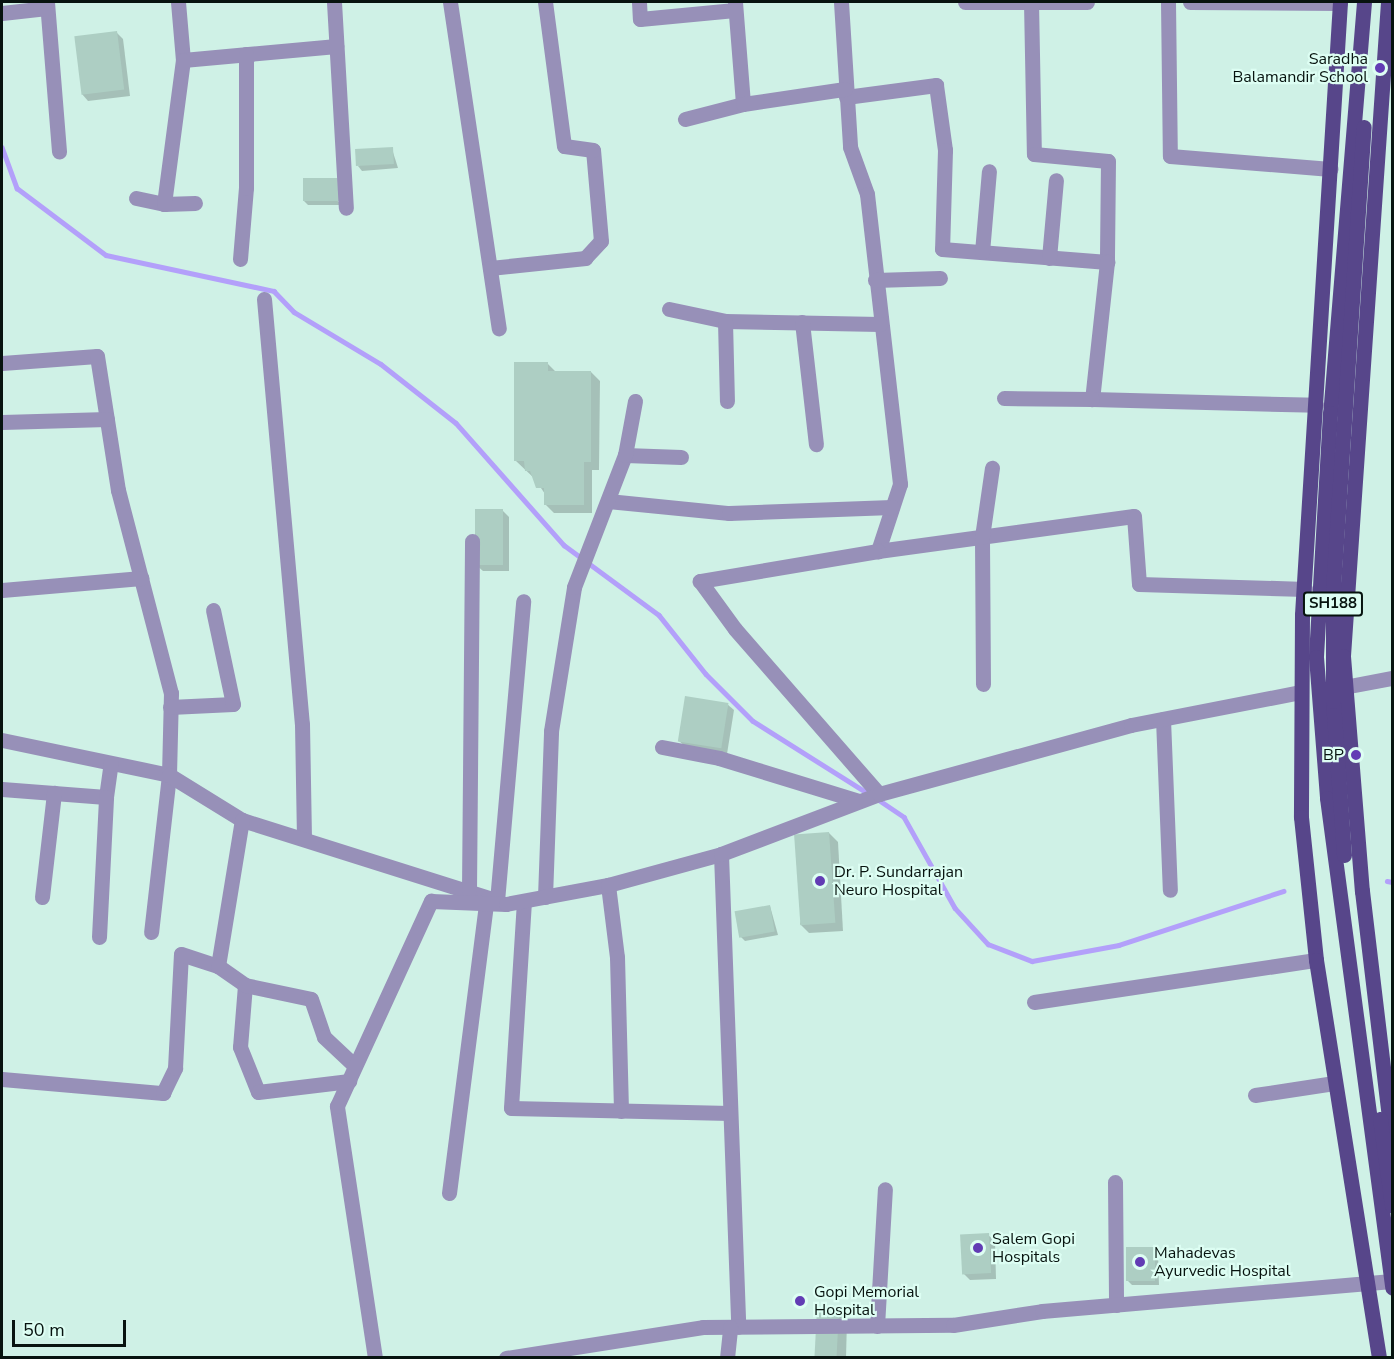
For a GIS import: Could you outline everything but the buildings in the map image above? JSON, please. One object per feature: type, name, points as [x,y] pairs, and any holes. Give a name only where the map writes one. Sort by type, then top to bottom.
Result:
[{"type":"main road","points":[[1316,405],[1340,2]]},
{"type":"main road","points":[[1364,2],[1330,413],[1316,657],[1327,798],[1392,1288]]},
{"type":"main road","name":"SH188","points":[[1374,2],[1332,588],[1333,701],[1354,951],[1392,1205]]},
{"type":"main road","name":"SH188","points":[[1388,2],[1344,623],[1344,687],[1362,891],[1392,1141]]},
{"type":"main road","name":"SH188","points":[[1316,405],[1300,692],[1301,817],[1316,960],[1379,1358]]},
{"type":"main road","points":[[1300,692],[1344,687]]},
{"type":"street","points":[[164,204],[183,60],[178,2]]},
{"type":"street","points":[[334,2],[346,208]]},
{"type":"street","points":[[450,2],[500,328]]},
{"type":"street","points":[[490,268],[585,258],[601,241],[593,150],[564,146],[544,2]]},
{"type":"street","points":[[639,2],[640,19],[735,6],[743,104]]},
{"type":"street","points":[[841,2],[850,147],[867,194],[900,484],[878,551]]},
{"type":"street","points":[[965,2],[1087,2]]},
{"type":"street","points":[[1031,2],[1034,154],[1108,161],[1107,262],[1092,399]]},
{"type":"street","points":[[1168,2],[1170,156],[1330,169]]},
{"type":"street","points":[[1190,2],[1340,2]]},
{"type":"street","points":[[2,14],[47,5],[59,152]]},
{"type":"street","points":[[183,60],[336,46]]},
{"type":"street","points":[[240,259],[246,188],[246,54]]},
{"type":"street","points":[[685,119],[743,104],[936,85],[945,150],[942,249],[1107,262]]},
{"type":"street","points":[[982,252],[988,171]]},
{"type":"street","points":[[1049,258],[1056,180]]},
{"type":"street","points":[[136,198],[164,204],[195,203]]},
{"type":"street","points":[[875,279],[940,278]]},
{"type":"street","points":[[264,299],[302,724],[304,838]]},
{"type":"street","points":[[669,309],[725,321],[880,324]]},
{"type":"street","points":[[725,321],[727,401]]},
{"type":"street","points":[[802,322],[816,444]]},
{"type":"street","points":[[2,363],[98,356],[118,490],[171,693],[169,775],[152,932]]},
{"type":"street","points":[[1004,398],[1316,405]]},
{"type":"street","points":[[545,897],[551,731],[574,587],[625,455],[635,401]]},
{"type":"street","points":[[2,422],[107,419]]},
{"type":"street","points":[[625,455],[681,458]]},
{"type":"street","points":[[983,684],[982,537],[992,468]]},
{"type":"street","points":[[608,501],[729,513],[892,507]]},
{"type":"street","points":[[871,797],[735,629],[700,581],[878,551],[1134,516],[1139,584],[1305,589]]},
{"type":"street","points":[[469,890],[472,541]]},
{"type":"street","points":[[2,590],[141,578]]},
{"type":"street","points":[[449,1193],[496,903],[523,602]]},
{"type":"street","points":[[170,707],[232,704],[213,610]]},
{"type":"street","points":[[1344,687],[1392,678]]},
{"type":"street","points":[[375,1358],[337,1106],[430,901],[496,903],[524,901],[608,885],[721,854],[871,797],[1163,719],[1300,692]]},
{"type":"street","points":[[1163,719],[1170,890]]},
{"type":"street","points":[[2,741],[169,775],[242,820],[469,890],[496,903]]},
{"type":"street","points":[[662,747],[871,797]]},
{"type":"street","points":[[99,937],[106,797],[111,763]]},
{"type":"street","points":[[2,789],[106,797]]},
{"type":"street","points":[[42,897],[54,793]]},
{"type":"street","points":[[218,966],[242,820]]},
{"type":"street","points":[[721,854],[730,1113],[734,1327],[727,1358]]},
{"type":"street","points":[[608,885],[617,957],[621,1111]]},
{"type":"street","points":[[524,901],[511,1108],[730,1113]]},
{"type":"street","points":[[2,1079],[163,1093],[174,1068],[181,954],[218,966],[245,985],[311,999],[324,1037],[355,1066]]},
{"type":"street","points":[[1034,1002],[1316,960]]},
{"type":"street","points":[[245,985],[240,1047],[258,1092],[349,1081]]},
{"type":"street","points":[[1255,1095],[1334,1083]]},
{"type":"street","points":[[1115,1182],[1116,1305]]},
{"type":"street","points":[[876,1326],[885,1189]]},
{"type":"street","points":[[506,1358],[703,1327],[953,1325],[1116,1305],[1369,1285],[1392,1281]]},
{"type":"waterway","points":[[2,147],[17,188],[106,255],[274,291],[294,312],[381,364],[456,423],[564,545],[659,615],[706,674],[753,721],[869,794]]},
{"type":"waterway","points":[[876,798],[904,817],[955,908],[988,944],[1032,961],[1119,945],[1283,891]]},
{"type":"waterway","points":[[1387,881],[1392,882]]},
{"type":"place","name":"Saradha Balamandir School","points":[[1380,68]]},
{"type":"place","name":"BP","points":[[1356,755]]},
{"type":"place","name":"Dr. P. Sundarrajan Neuro Hospital","points":[[820,881]]},
{"type":"place","name":"Salem Gopi Hospitals","points":[[978,1248]]},
{"type":"place","name":"Mahadevas Ayurvedic Hospital","points":[[1140,1262]]},
{"type":"place","name":"Gopi Memorial Hospital","points":[[800,1301]]}]
